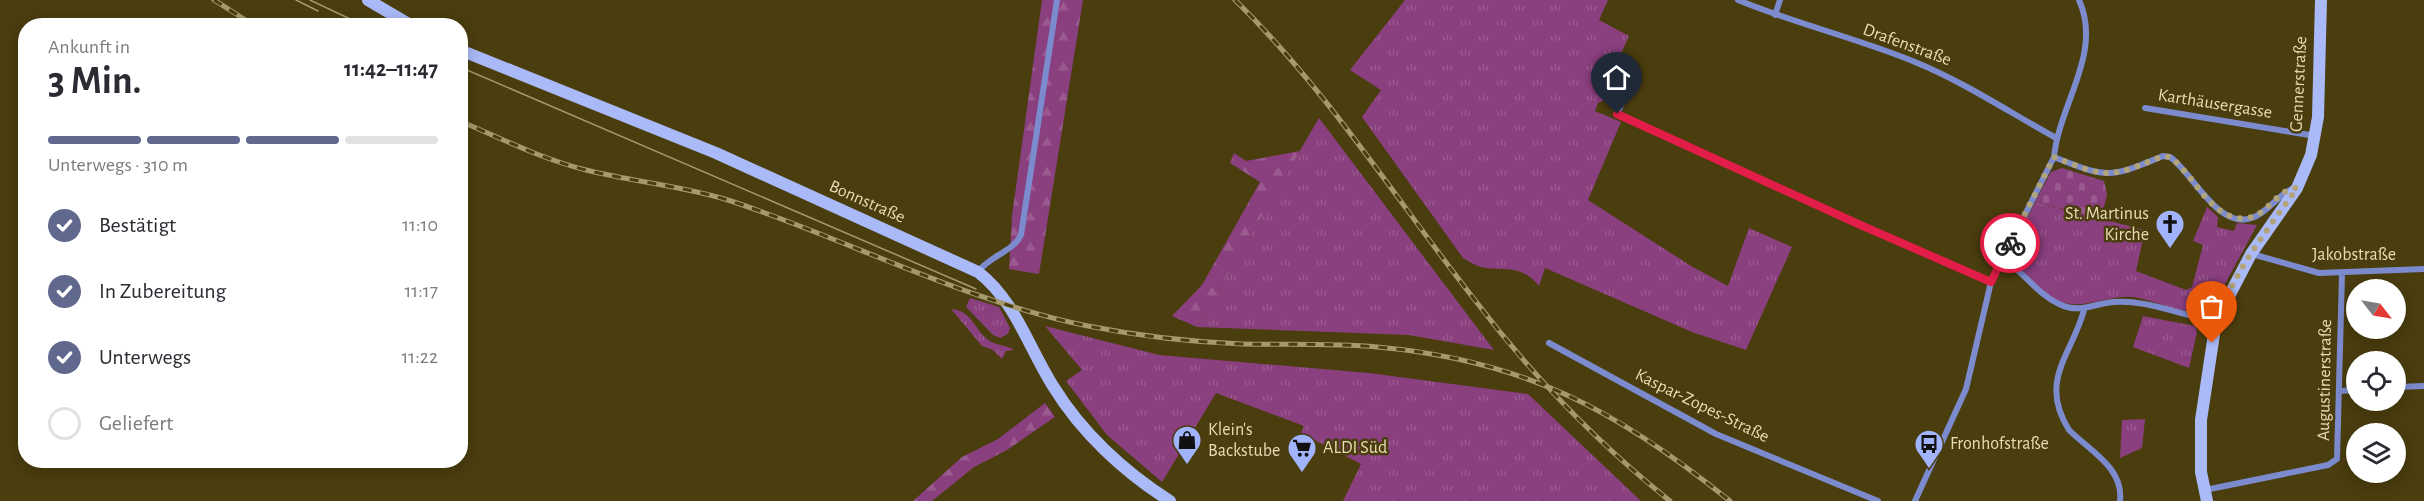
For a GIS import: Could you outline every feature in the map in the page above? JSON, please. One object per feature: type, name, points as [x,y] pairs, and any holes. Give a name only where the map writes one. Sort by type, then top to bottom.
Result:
[{"type":"main road","points":[[368,0],[398,18]]},
{"type":"main road","name":"Gennerstraße","points":[[2206,496],[2200,448],[2201,420],[2216,321],[2251,254],[2297,188],[2316,136],[2321,0]]},
{"type":"main road","name":"Bonnstraße","points":[[468,53],[716,153],[978,272],[998,289],[1054,388],[1077,418],[1121,465],[1170,501]]},
{"type":"street","points":[[978,272],[991,258],[1018,242],[1021,236],[1057,0]]},
{"type":"street","name":"Drafenstraße","points":[[1738,0],[1775,15],[1913,61],[1957,80],[1976,94],[2056,138]]},
{"type":"street","points":[[1775,15],[1780,0]]},
{"type":"street","points":[[1915,501],[1966,389],[1991,282],[2054,157],[2056,138],[2087,42],[2088,26],[2079,0]]},
{"type":"street","points":[[1623,101],[1617,114],[1991,282]]},
{"type":"street","name":"Karthäusergasse","points":[[2145,108],[2316,136]]},
{"type":"street","points":[[2054,157],[2090,171],[2115,174],[2163,156],[2170,157],[2211,204],[2224,214],[2241,219],[2252,218],[2285,192],[2297,188]]},
{"type":"street","name":"Jakobstraße","points":[[2251,254],[2319,273],[2342,274],[2424,269]]},
{"type":"street","points":[[2002,258],[2057,304],[2084,310],[2109,302],[2127,301],[2216,321]]},
{"type":"street","name":"Augustinerstraße","points":[[2206,496],[2335,462],[2338,450],[2342,274]]},
{"type":"street","points":[[2084,310],[2058,368],[2058,395],[2064,421],[2115,473],[2120,486],[2120,501]]},
{"type":"street","name":"Kaspar-Zopes-Straße","points":[[1549,343],[1716,434],[1878,501]]},
{"type":"street","points":[[2406,387],[2424,386]]},
{"type":"street","points":[[2340,390],[2346,390]]},
{"type":"green space","points":[[1042,0],[1083,0],[1039,274],[1009,269],[1012,216]]},
{"type":"green space","points":[[1405,0],[1608,0],[1599,20],[1629,36],[1619,58],[1630,63],[1634,75],[1624,96],[1618,93],[1598,103],[1595,111],[1621,122],[1588,200],[1691,266],[1728,286],[1749,228],[1792,247],[1746,350],[1692,332],[1545,268],[1539,286],[1521,272],[1483,267],[1463,258],[1362,117],[1381,90],[1350,70]]},
{"type":"green space","points":[[1319,118],[1494,350],[1409,335],[1197,327]]},
{"type":"green space","points":[[1300,151],[1197,327],[1172,316],[1202,285],[1260,182],[1230,163],[1234,153],[1246,161]]},
{"type":"green space","points":[[2062,168],[2104,181],[2107,195],[2101,218],[2035,202],[2051,172]]},
{"type":"green space","points":[[2035,202],[2145,230],[2136,271],[2186,290],[2192,287],[2203,245],[2193,241],[2207,207],[2218,217],[2217,227],[2234,231],[2237,223],[2257,225],[2213,306],[2203,310],[2183,310],[2133,297],[2068,304],[2052,298],[2038,287],[2019,267],[2010,253]]},
{"type":"green space","points":[[970,298],[999,307],[1010,328],[1008,334],[1000,338],[993,335],[966,307]]},
{"type":"green space","points":[[951,309],[968,316],[990,341],[1014,350],[1006,351],[1002,359],[993,350],[982,346]]},
{"type":"green space","points":[[2143,316],[2195,326],[2197,332],[2189,368],[2133,347]]},
{"type":"green space","points":[[1045,326],[1159,355],[1369,373],[1528,394],[1641,501],[1343,501],[1361,464],[1301,433],[1304,426],[1216,393],[1162,482],[1107,435],[1066,381],[1082,370]]},
{"type":"green space","points":[[1045,403],[1055,417],[1007,450],[974,467],[932,501],[913,501],[962,457],[998,439]]},
{"type":"green space","points":[[2145,419],[2142,448],[2120,458],[2122,420]]},
{"type":"tram line","points":[[296,0],[318,11]]},
{"type":"tram line","points":[[310,0],[348,18]]},
{"type":"tram line","points":[[468,70],[976,289]]},
{"type":"railway","points":[[214,0],[242,18]]},
{"type":"railway","points":[[1235,0],[1300,70],[1518,354],[1590,431],[1670,501]]},
{"type":"railway","points":[[468,124],[522,148],[570,165],[731,201],[952,286],[1042,315],[1126,333],[1203,342],[1377,347],[1430,354],[1478,364],[1523,377],[1566,395],[1648,440],[1730,501]]},
{"type":"way so far","points":[[2010,243],[2054,157],[2090,171],[2115,174],[2163,156],[2170,157],[2176,161],[2211,204],[2224,214],[2241,219],[2252,218],[2268,208],[2285,192],[2297,188],[2270,225],[2238,277],[2216,321],[2212,343]]},
{"type":"place","name":"St. Martinus Kirche","points":[[2170,250]]},
{"type":"place","name":"Klein's Backstube","points":[[1187,466]]},
{"type":"place","name":"Fronhofstraße","points":[[1929,470]]},
{"type":"place","name":"ALDI Süd","points":[[1302,474]]},
{"type":"route","points":[[1617,114],[1690,149],[1991,282],[2010,243]]}]
